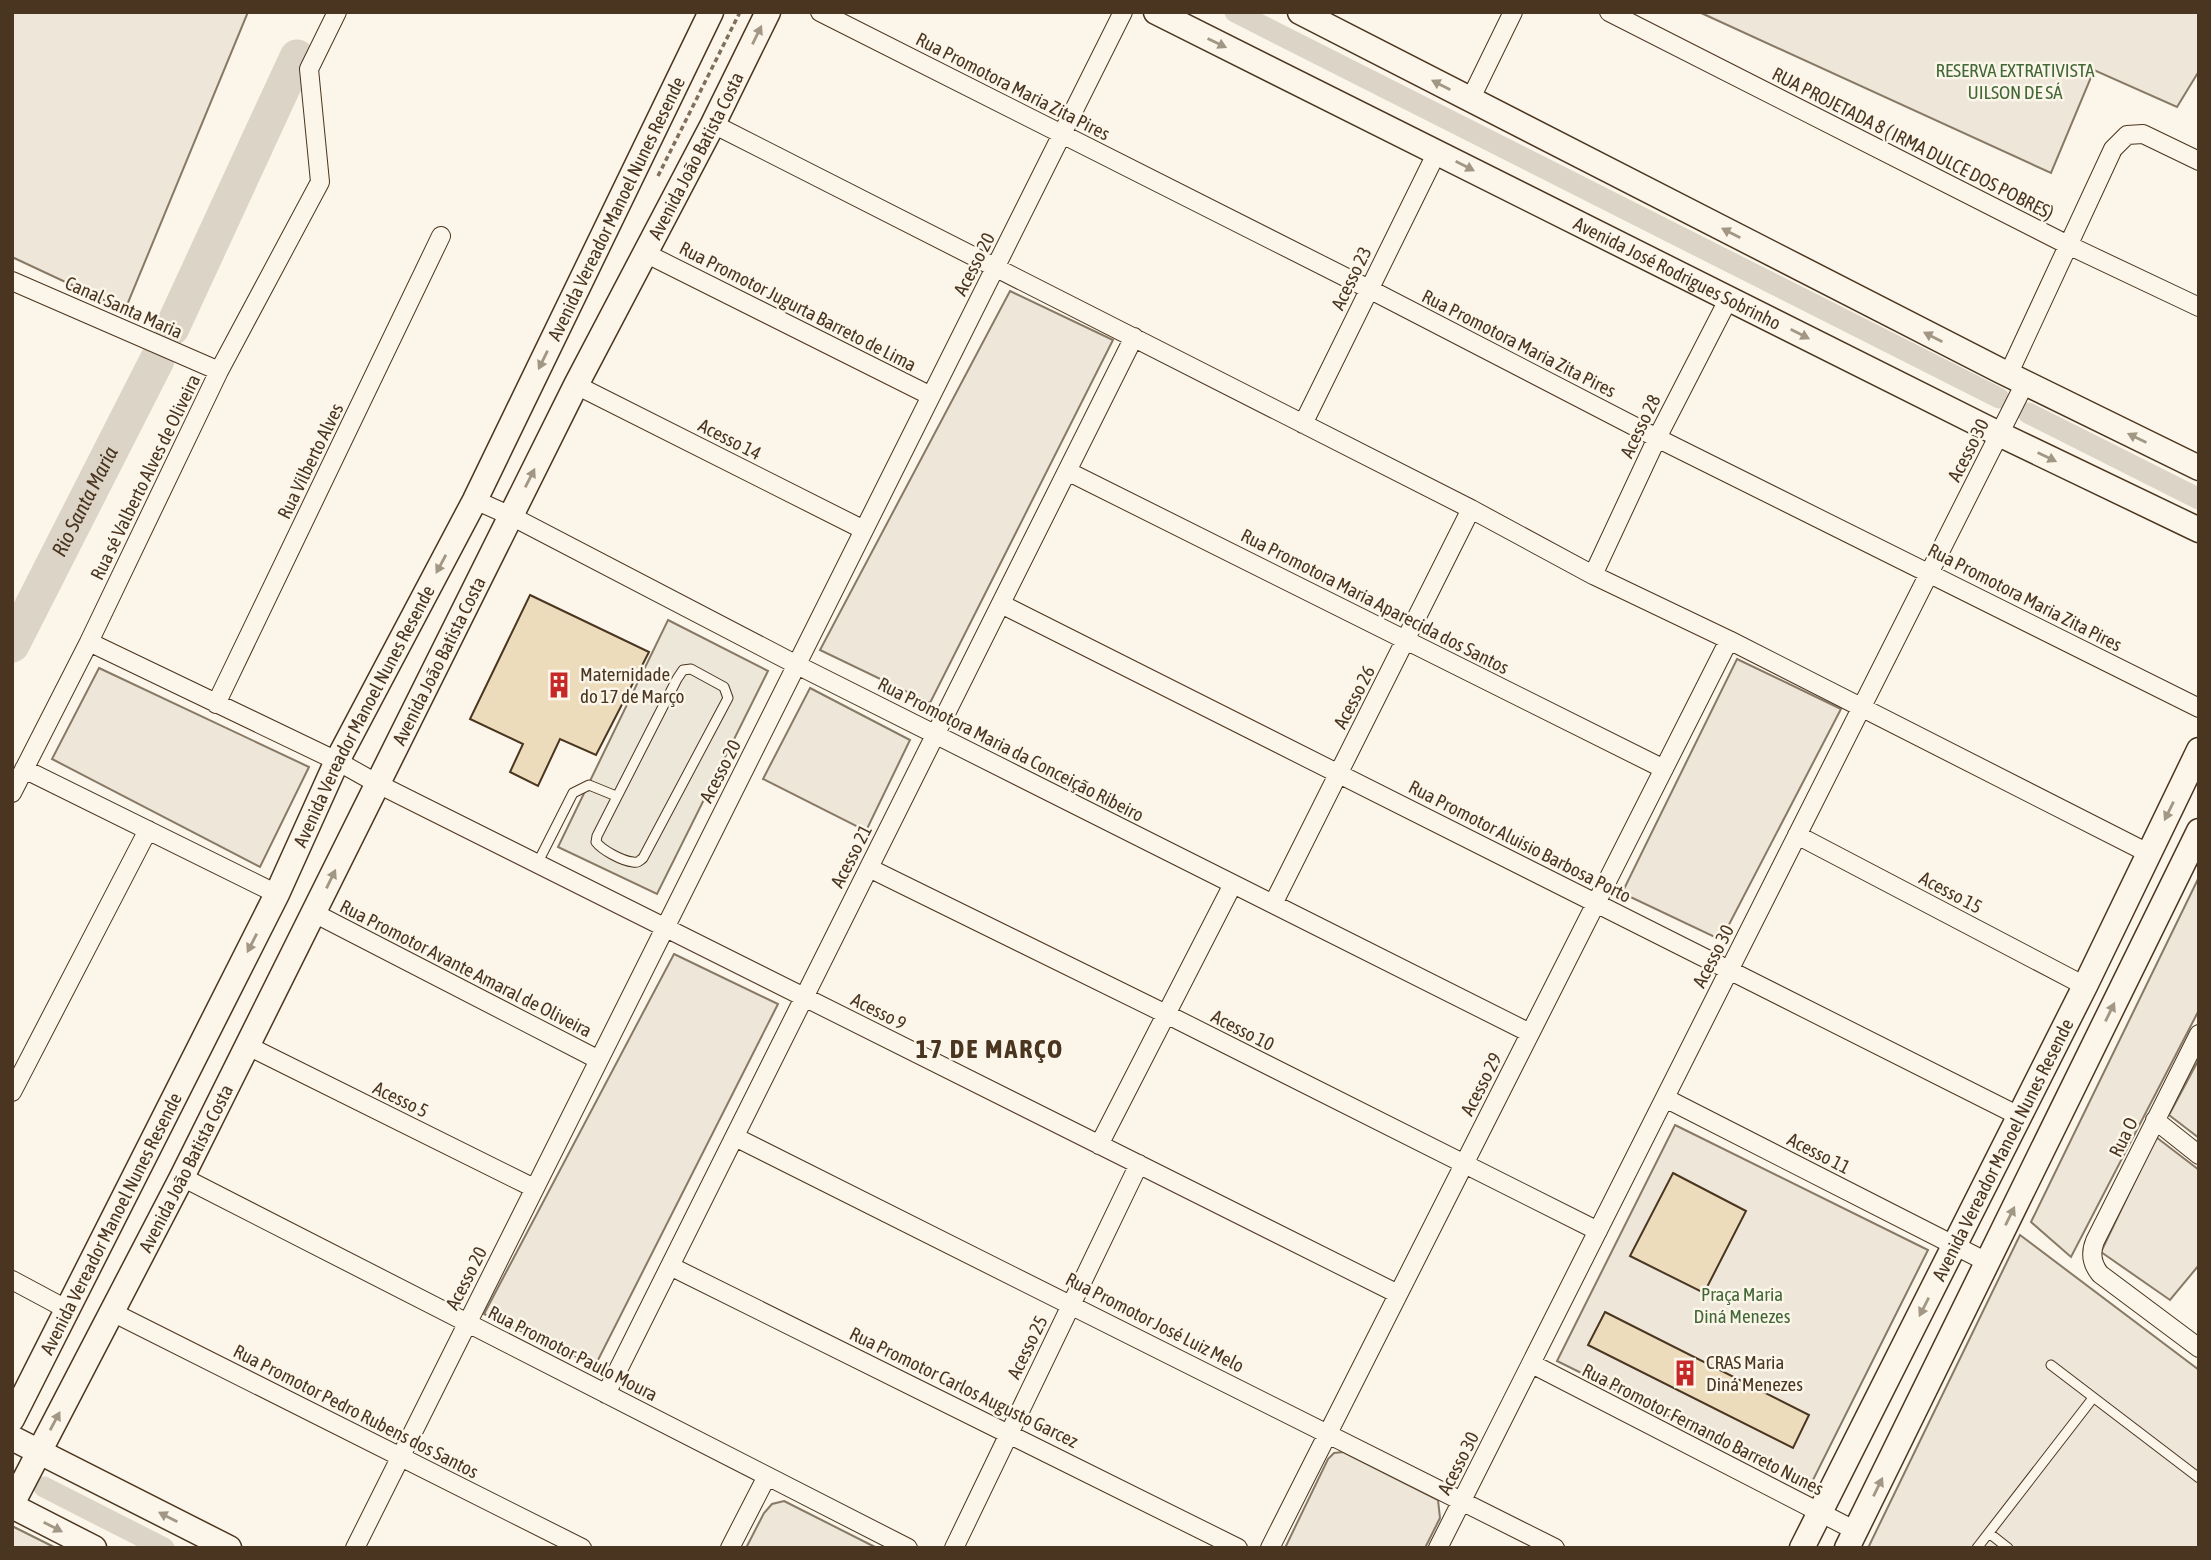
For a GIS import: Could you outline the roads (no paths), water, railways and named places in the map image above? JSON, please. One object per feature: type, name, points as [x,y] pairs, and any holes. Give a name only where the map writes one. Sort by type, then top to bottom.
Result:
[{"type":"street","name":"Rua sé Valberto Alves de Oliveira","points":[[12,793],[89,642],[219,371],[320,182],[309,69],[337,12]]},
{"type":"street","name":"Avenida Vereador Manoel Nunes Resende","points":[[12,1419],[277,894],[337,761],[475,500],[711,12]]},
{"type":"street","name":"Avenida João Batista Costa","points":[[112,1312],[248,1046],[576,385],[713,124],[768,12]]},
{"type":"street","name":"Rua Promotora Maria Zita Pires","points":[[820,12],[1369,289],[1657,438],[2199,708]]},
{"type":"street","name":"Acesso 20","points":[[355,1548],[1123,12]]},
{"type":"street","name":"Avenida José Rodrigues Sobrinho","points":[[1156,12],[1999,434],[2199,530]]},
{"type":"street","points":[[1300,12],[2016,379],[2199,468]]},
{"type":"street","points":[[1470,100],[1513,12]]},
{"type":"street","name":"RUA PROJETADA 8 ( IRMA DULCE DOS POBRES)","points":[[1609,12],[2068,245],[2199,307]]},
{"type":"street","points":[[713,124],[1471,509],[1593,575],[1729,640],[2148,853]]},
{"type":"street","name":"Acesso 30","points":[[1438,1548],[1999,434],[2016,379],[2068,245],[2113,149],[2127,135],[2143,134],[2199,160]]},
{"type":"street","name":"Acesso 23","points":[[1303,424],[1437,152]]},
{"type":"street","name":"Rua Vilberto Alves","points":[[216,704],[441,236]]},
{"type":"street","name":"Rua Promotor Jugurta Barreto de Lima","points":[[645,253],[931,396]]},
{"type":"street","name":"Canal Santa Maria","points":[[12,281],[219,371]]},
{"type":"street","name":"Acesso 28","points":[[1593,575],[1657,438],[1729,298]]},
{"type":"street","name":"Acesso 21","points":[[606,1394],[1134,337]]},
{"type":"street","name":"Acesso 14","points":[[576,385],[864,530]]},
{"type":"street","name":"Rua Promotora Maria Aparecida dos Santos","points":[[1067,471],[1664,769]]},
{"type":"street","name":"Rua Promotora Maria da Conceição Ribeiro","points":[[475,500],[1530,1033]]},
{"type":"street","name":"Acesso 26","points":[[1273,904],[1471,509]]},
{"type":"street","name":"Rua Promotor Aluisio Barbosa Porto","points":[[1001,604],[2019,1116]]},
{"type":"street","name":"Acesso 29","points":[[1270,1548],[1729,640]]},
{"type":"street","name":"Acesso 9","points":[[89,642],[337,761],[537,864],[1398,1294]]},
{"type":"street","name":"Avenida Vereador Manoel Nunes Resende","points":[[1802,1548],[2085,986],[2199,750]]},
{"type":"street","points":[[24,769],[277,894]]},
{"type":"street","points":[[12,1092],[148,830]]},
{"type":"street","name":"Avenida Vereador Manoel Nunes Resende","points":[[1852,1539],[2199,831]]},
{"type":"street","name":"Acesso 15","points":[[1797,835],[2085,986]]},
{"type":"street","name":"Acesso 10","points":[[869,868],[1598,1231]]},
{"type":"street","points":[[1099,1145],[1233,884]]},
{"type":"street","name":"Rua Promotor Avante Amaral de Oliveira","points":[[314,913],[599,1060]]},
{"type":"street","name":"Rua O","points":[[2199,1034],[2095,1241],[2092,1260],[2100,1274],[2199,1348]]},
{"type":"street","name":"Acesso 5","points":[[248,1046],[534,1188]]},
{"type":"street","name":"Acesso 11","points":[[1665,1098],[1987,1262]]},
{"type":"street","points":[[2154,1120],[2199,1155]]},
{"type":"street","name":"Rua Promotor José Luiz Melo","points":[[735,1137],[1555,1548]]},
{"type":"street","name":"Acesso 25","points":[[954,1548],[1139,1164]]},
{"type":"street","name":"Rua Promotor Paulo Moura","points":[[182,1177],[908,1548]]},
{"type":"street","name":"Rua Promotor Carlos Augusto Garcez","points":[[670,1266],[1238,1548]]},
{"type":"street","points":[[12,1280],[68,1310]]},
{"type":"street","name":"Avenida Vereador Manoel Nunes Resende","points":[[12,1505],[112,1312]]},
{"type":"street","name":"Rua Promotor Pedro Rubens dos Santos","points":[[112,1312],[582,1548]]},
{"type":"street","name":"Rua Promotor Fernando Barreto Nunes","points":[[1532,1364],[1820,1513],[1852,1539]]},
{"type":"street","points":[[12,1438],[229,1548]]},
{"type":"street","points":[[730,1548],[767,1476]]},
{"type":"street","points":[[12,1505],[94,1548]]},
{"type":"lane","points":[[691,669],[724,687],[728,698],[639,862],[632,862],[600,847],[596,842],[616,796],[683,670],[691,669]]},
{"type":"lane","points":[[537,864],[573,793],[589,785],[616,796]]},
{"type":"lane","points":[[2051,1365],[2199,1478]]},
{"type":"lane","points":[[1977,1548],[2093,1398]]},
{"type":"lane","points":[[1989,1533],[2008,1548]]},
{"type":"waterway","points":[[1235,12],[1999,398]]},
{"type":"waterway","name":"Rio Santa Maria","points":[[172,328],[297,57]]},
{"type":"waterway","name":"Rio Santa Maria","points":[[12,645],[157,360]]},
{"type":"waterway","points":[[2028,413],[2199,499]]},
{"type":"waterway","points":[[44,1487],[164,1548]]},
{"type":"place","name":"Maternidade do 17 de Março","points":[[559,685]]},
{"type":"place","name":"CRAS Maria Diná Menezes","points":[[1685,1373]]},
{"type":"district","name":"17 DE MARÇO","points":[[990,1049]]},
{"type":"park label","name":"RESERVA EXTRATIVISTA UILSON DE SÁ","points":[[2015,81]]},
{"type":"park label","name":"Praça Maria Diná Menezes","points":[[1742,1305]]}]
